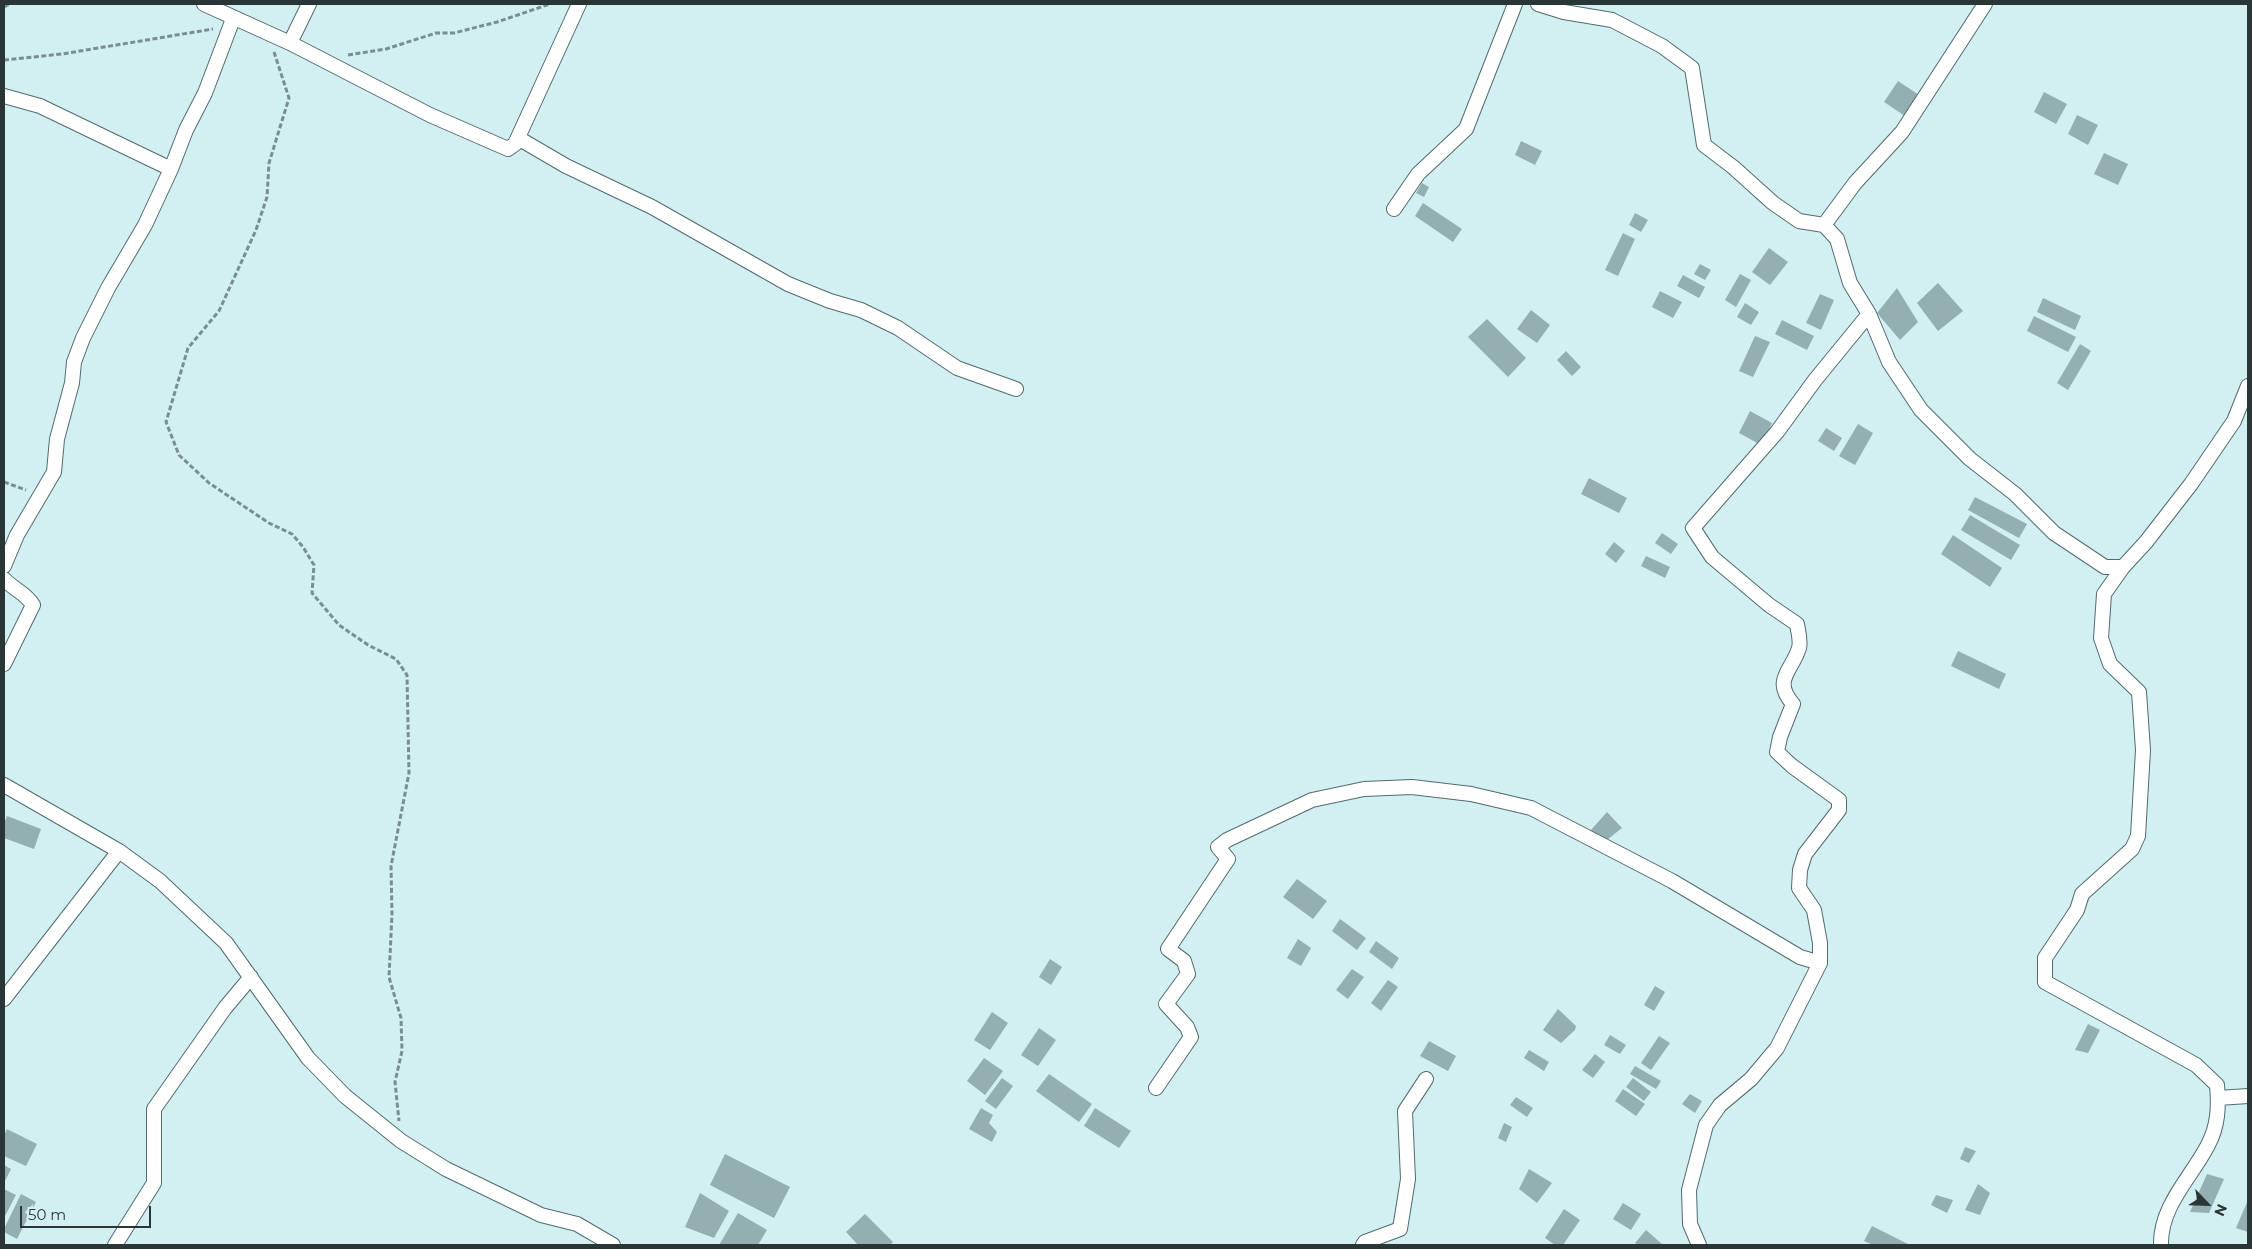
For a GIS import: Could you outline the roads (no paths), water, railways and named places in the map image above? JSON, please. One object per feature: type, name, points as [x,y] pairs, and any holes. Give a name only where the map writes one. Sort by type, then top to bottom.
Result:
[{"type":"street","points":[[204,4],[233,19],[290,43],[430,114],[508,149],[515,144],[518,138],[580,4]]},
{"type":"street","points":[[290,43],[309,4]]},
{"type":"street","points":[[1394,209],[1418,174],[1466,129],[1515,4]]},
{"type":"street","points":[[1538,4],[1564,12],[1612,20],[1662,46],[1692,68],[1704,145],[1733,166],[1773,203],[1800,222],[1824,225],[1837,239],[1850,283],[1869,314],[1889,362],[1921,410],[1970,458],[2015,494],[2054,533],[2105,567],[2123,567]]},
{"type":"street","points":[[1824,225],[1855,183],[1902,132],[1985,4]]},
{"type":"street","points":[[4,566],[17,535],[54,472],[57,438],[72,383],[74,362],[108,288],[145,225],[172,169],[186,130],[205,93],[233,19]]},
{"type":"street","points":[[4,96],[40,106],[172,169]]},
{"type":"street","points":[[518,138],[566,166],[652,207],[788,284],[830,301],[861,310],[898,328],[957,368],[1016,389]]},
{"type":"street","points":[[1699,1245],[1690,1224],[1689,1190],[1706,1125],[1720,1105],[1751,1079],[1777,1048],[1820,963],[1820,943],[1814,910],[1799,888],[1800,870],[1805,854],[1839,810],[1839,800],[1792,766],[1777,752],[1780,736],[1793,704],[1785,695],[1783,678],[1799,646],[1798,624],[1769,605],[1712,557],[1694,528],[1777,432],[1815,380],[1869,314]]},
{"type":"street","points":[[2161,1245],[2161,1234],[2174,1198],[2208,1145],[2219,1114],[2218,1085],[2196,1065],[2045,982],[2045,958],[2077,910],[2082,894],[2132,849],[2138,836],[2143,750],[2139,692],[2110,664],[2101,638],[2104,594],[2123,567],[2146,542],[2191,484],[2234,421],[2248,386]]},
{"type":"street","points":[[4,579],[27,595],[33,605],[4,664]]},
{"type":"street","points":[[4,785],[119,851],[160,881],[226,943],[308,1058],[345,1096],[400,1141],[463,1178],[542,1215],[578,1224],[613,1245]]},
{"type":"street","points":[[1156,1088],[1191,1037],[1187,1027],[1166,1004],[1188,974],[1184,961],[1168,949],[1228,859],[1218,847],[1251,828],[1312,800],[1364,789],[1412,787],[1471,794],[1531,808],[1672,881],[1800,957],[1820,963]]},
{"type":"street","points":[[4,999],[119,851]]},
{"type":"street","points":[[115,1245],[154,1184],[154,1109],[225,1008],[251,977]]},
{"type":"street","points":[[1364,1245],[1365,1242],[1400,1229],[1408,1179],[1405,1111],[1426,1079]]},
{"type":"street","points":[[2218,1098],[2248,1096]]}]
